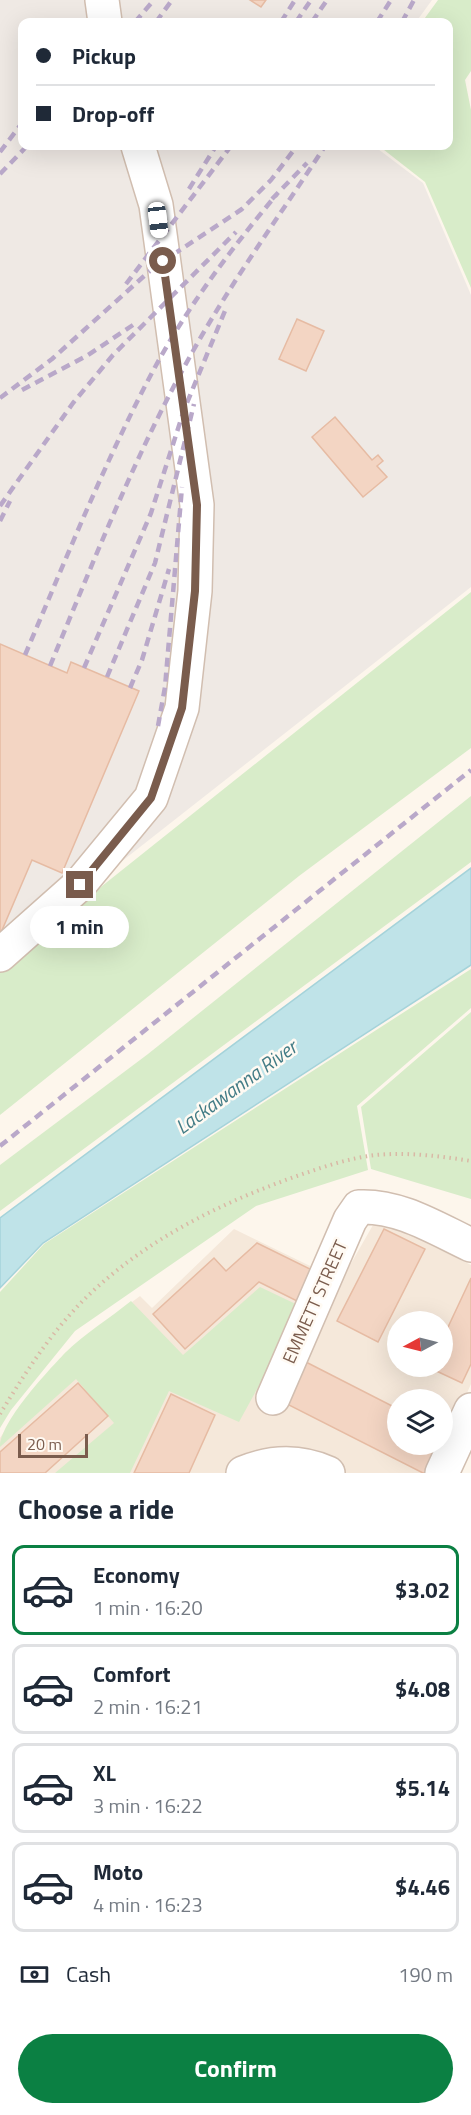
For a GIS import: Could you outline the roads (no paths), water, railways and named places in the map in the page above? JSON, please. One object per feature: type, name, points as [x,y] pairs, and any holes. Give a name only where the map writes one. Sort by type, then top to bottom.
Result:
[{"type":"street","points":[[102,0],[104,18]]},
{"type":"street","points":[[0,955],[80,885],[151,798],[182,708],[195,591],[197,505],[156,205],[139,150]]},
{"type":"street","name":"EMMETT STREET","points":[[273,1398],[350,1220],[359,1207],[379,1206],[405,1214],[471,1245]]},
{"type":"street","points":[[442,1473],[471,1410]]},
{"type":"street","points":[[243,1473],[264,1464],[298,1463],[324,1471]]},
{"type":"water","name":"Lackawanna River","points":[[471,868],[471,965],[43,1243],[0,1288],[0,1218]]},
{"type":"railway","points":[[138,18],[154,0]]},
{"type":"railway","points":[[159,18],[172,0]]},
{"type":"railway","points":[[284,18],[295,0]]},
{"type":"railway","points":[[299,18],[311,0]]},
{"type":"railway","points":[[315,18],[327,0]]},
{"type":"railway","points":[[380,18],[391,0]]},
{"type":"railway","points":[[404,18],[414,0]]},
{"type":"railway","points":[[0,152],[18,128]]},
{"type":"railway","points":[[0,174],[23,150]]},
{"type":"railway","points":[[189,189],[213,150]]},
{"type":"railway","points":[[126,284],[228,150]]},
{"type":"railway","points":[[0,398],[52,359],[153,268],[242,209],[271,180],[294,150]]},
{"type":"railway","points":[[50,666],[119,502],[176,382],[228,293],[322,150]]},
{"type":"railway","points":[[272,199],[307,163]]},
{"type":"railway","points":[[25,655],[102,475],[154,369],[211,278],[277,194]]},
{"type":"railway","points":[[0,506],[73,403],[113,355],[236,232]]},
{"type":"railway","points":[[84,668],[151,513],[184,410],[227,306]]},
{"type":"railway","points":[[22,390],[88,355],[133,325]]},
{"type":"railway","points":[[107,677],[155,563],[194,404]]},
{"type":"railway","points":[[158,726],[165,687],[182,487]]},
{"type":"railway","points":[[0,521],[10,501]]},
{"type":"railway","points":[[130,688],[142,660],[169,569]]},
{"type":"railway","points":[[0,1146],[471,770]]}]
